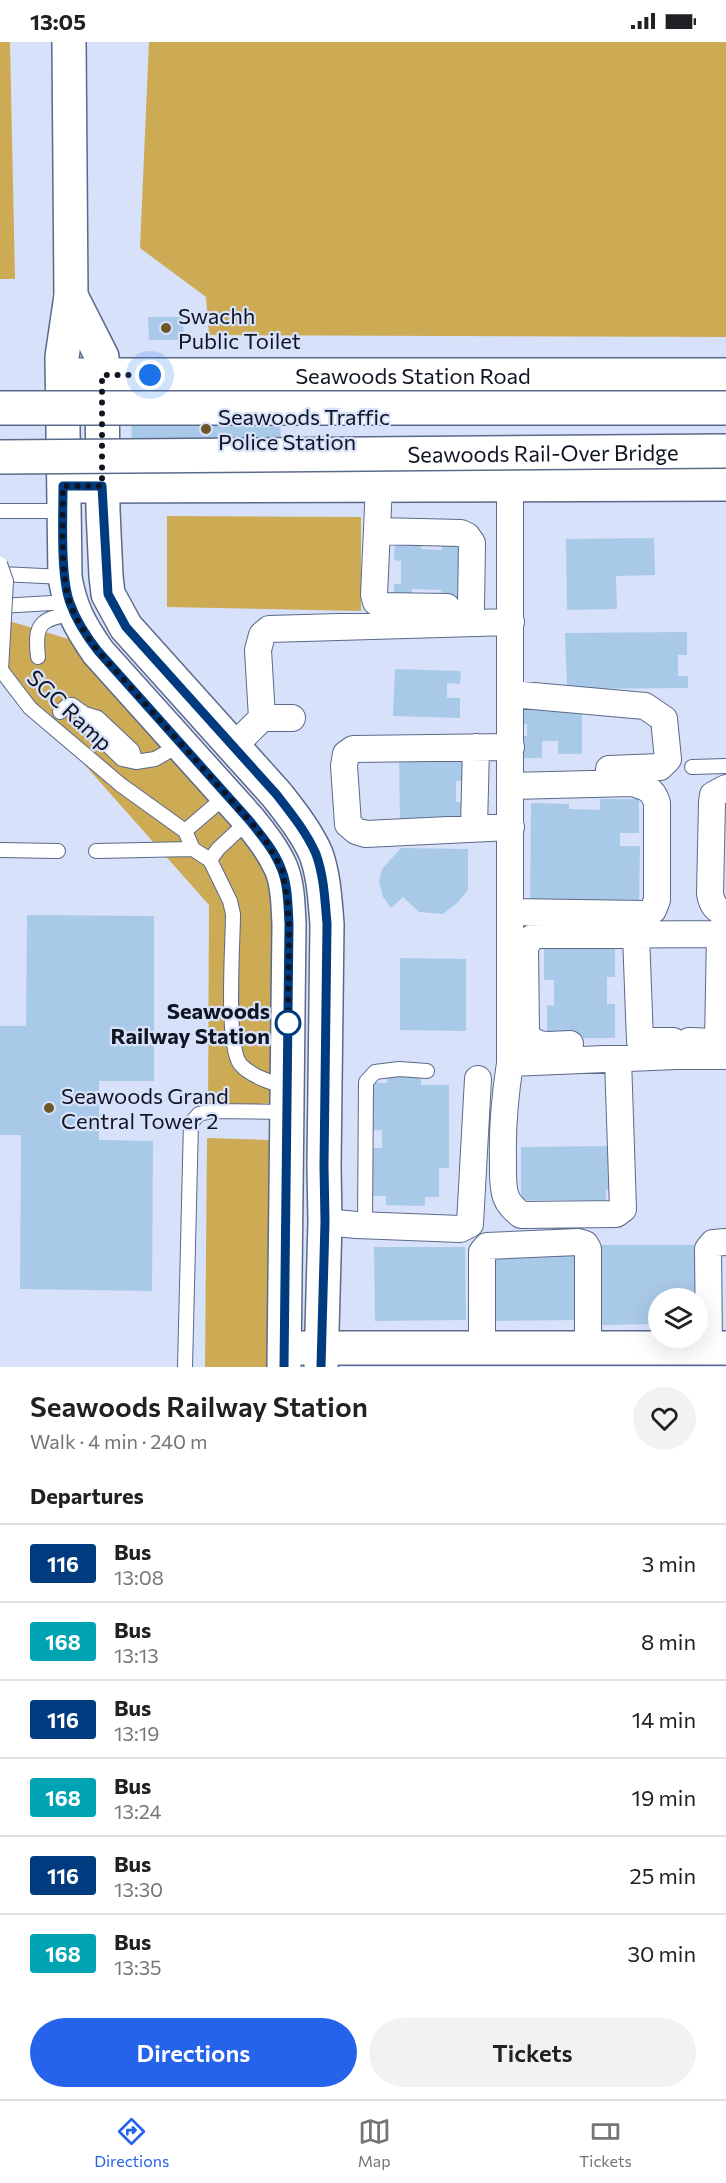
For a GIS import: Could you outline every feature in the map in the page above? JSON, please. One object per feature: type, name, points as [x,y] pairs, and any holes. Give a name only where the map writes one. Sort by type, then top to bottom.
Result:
[{"type":"main road","points":[[69,42],[71,296],[62,357],[62,375],[63,499],[70,598],[86,634],[98,651],[249,820],[266,841],[282,869],[289,924],[283,1103],[284,1358],[482,1349],[718,1348]]},
{"type":"main road","points":[[71,296],[102,357],[102,486],[108,594],[126,627],[277,795],[298,823],[316,854],[324,889],[327,924],[322,1358]]},
{"type":"main road","name":"Seawoods Station Road","points":[[62,375],[726,375]]},
{"type":"main road","name":"Seawoods Rail-Over Bridge","points":[[0,408],[726,408]]},
{"type":"main road","name":"Seawoods Rail-Over Bridge","points":[[0,457],[726,451]]},
{"type":"main road","points":[[63,499],[102,486],[726,484]]},
{"type":"street","points":[[379,485],[374,595],[376,602],[382,606],[471,607],[511,615]]},
{"type":"street","points":[[510,485],[510,1063],[502,1128],[503,1182],[506,1197],[521,1215],[616,1214],[623,1209],[618,1059]]},
{"type":"street","points":[[377,531],[461,533],[467,536],[472,543],[471,607]]},
{"type":"street","points":[[262,718],[258,650],[262,635],[269,628],[511,615]]},
{"type":"street","points":[[511,694],[645,706],[664,719],[668,759],[660,767],[651,768],[511,767]]},
{"type":"street","points":[[233,747],[262,718],[292,718]]},
{"type":"street","points":[[474,828],[476,747]]},
{"type":"street","points":[[511,827],[366,834],[356,831],[348,824],[344,766],[346,754],[353,749],[476,747],[511,767],[632,783],[648,787],[655,795],[657,803],[657,900],[653,910],[644,914],[511,912]]},
{"type":"street","points":[[510,1063],[618,1059],[677,1048],[724,1047],[724,928],[718,910],[711,902],[710,894],[713,795],[726,788]]},
{"type":"street","points":[[677,1048],[640,1041],[537,1044],[526,1033],[525,947],[530,939],[537,935],[636,935],[724,928]]},
{"type":"street","points":[[636,935],[640,1041]]},
{"type":"street","points":[[325,1222],[460,1229],[471,1224],[478,1085],[506,1092]]},
{"type":"street","points":[[482,1349],[482,1252],[487,1246],[578,1242],[585,1244],[588,1249],[588,1348]]},
{"type":"street","points":[[718,1348],[708,1249],[712,1243],[726,1242]]},
{"type":"lane","points":[[0,511],[63,499]]},
{"type":"lane","name":"SGC Ramp","points":[[0,564],[6,581],[1,670],[30,708],[121,785],[185,831]]},
{"type":"lane","points":[[0,574],[70,598]]},
{"type":"lane","points":[[0,606],[70,598]]},
{"type":"lane","points":[[38,657],[37,633],[41,624],[55,616],[70,598]]},
{"type":"lane","points":[[60,712],[68,705],[72,705],[85,714],[89,727],[122,759],[136,762],[155,759],[181,744]]},
{"type":"lane","points":[[693,767],[726,766]]},
{"type":"lane","points":[[226,795],[185,831],[193,849],[210,860],[230,901],[233,914],[232,1036],[236,1057],[241,1065],[264,1079],[283,1103]]},
{"type":"lane","points":[[210,860],[218,849],[249,820]]},
{"type":"lane","points":[[96,851],[193,849]]},
{"type":"lane","points":[[0,850],[58,851]]},
{"type":"lane","points":[[365,1225],[366,1082],[375,1072],[399,1069],[427,1071]]},
{"type":"lane","points":[[185,1367],[191,1124],[199,1114],[283,1103]]},
{"type":"shaded area","points":[[0,42],[10,42],[15,279],[0,279]]},
{"type":"shaded area","points":[[149,42],[726,42],[726,337],[209,335],[206,297],[140,248]]},
{"type":"shaded area","points":[[167,516],[361,517],[361,611],[167,607]]},
{"type":"shaded area","points":[[6,620],[75,641],[247,838],[270,874],[275,899],[272,1103],[208,1107],[209,905],[6,676]]},
{"type":"shaded area","points":[[207,1138],[273,1140],[271,1367],[205,1367]]},
{"type":"building","name":"Swachh Public Toilet","points":[[148,317],[183,317],[184,340],[149,340]]},
{"type":"building","name":"Seawoods Traffic Police Station","points":[[280,385],[281,473],[132,474],[131,386]]},
{"type":"building","points":[[395,537],[422,538],[421,549],[442,550],[442,538],[465,539],[464,564],[459,564],[458,582],[464,582],[464,603],[441,602],[441,590],[412,589],[412,602],[394,601],[394,584],[401,584],[401,561],[394,560]]},
{"type":"building","points":[[654,538],[655,575],[616,576],[617,609],[567,610],[566,539]]},
{"type":"building","points":[[687,632],[687,655],[678,655],[678,676],[688,676],[688,688],[567,689],[565,633]]},
{"type":"building","points":[[395,669],[461,671],[460,684],[447,683],[447,698],[460,698],[460,718],[393,716]]},
{"type":"building","points":[[516,700],[582,708],[582,754],[558,754],[558,741],[542,741],[542,758],[516,758],[516,736],[527,736],[527,724],[516,724]]},
{"type":"building","points":[[399,756],[470,756],[470,781],[456,781],[456,802],[470,802],[471,820],[400,821]]},
{"type":"building","points":[[600,799],[639,799],[639,833],[620,833],[620,846],[640,846],[639,908],[530,906],[531,803],[569,804],[569,809],[600,810]]},
{"type":"building","points":[[401,848],[468,849],[468,890],[443,914],[419,912],[403,897],[391,908],[383,897],[379,882],[382,869]]},
{"type":"building","name":"Seawoods Grand Central Tower 2","points":[[27,915],[154,916],[154,1081],[99,1081],[99,1140],[153,1141],[152,1291],[20,1289],[21,1135],[0,1135],[0,1026],[26,1026]]},
{"type":"building","points":[[544,944],[615,944],[615,977],[607,977],[607,1004],[615,1004],[615,1038],[547,1038],[547,1005],[554,1006],[554,980],[544,980]]},
{"type":"building","points":[[400,958],[466,959],[466,1031],[400,1030]]},
{"type":"building","points":[[387,1073],[421,1074],[421,1085],[449,1085],[449,1168],[439,1168],[439,1197],[425,1197],[425,1206],[386,1205],[386,1196],[373,1196],[373,1148],[382,1148],[382,1130],[373,1130],[373,1083],[387,1083]]},
{"type":"building","points":[[613,1146],[614,1189],[606,1190],[606,1200],[521,1200],[521,1147]]},
{"type":"building","points":[[597,1245],[702,1245],[699,1288],[648,1288],[648,1324],[598,1325]]},
{"type":"building","points":[[374,1247],[465,1247],[466,1320],[375,1321]]},
{"type":"building","points":[[577,1249],[579,1320],[492,1321],[491,1250]]},
{"type":"bus line","name":"116","points":[[284,1367],[289,924],[282,869],[266,841],[249,820],[98,651],[86,634],[69,602],[65,577],[63,486],[102,486],[108,594],[118,615],[126,627],[277,795],[298,823],[316,854],[324,889],[327,924],[325,1222],[321,1367]]},
{"type":"place","name":"Swachh Public Toilet","points":[[166,328]]},
{"type":"place","name":"Seawoods Traffic Police Station","points":[[206,429]]},
{"type":"place","name":"Seawoods Railway Station","points":[[288,1023]]},
{"type":"place","name":"Seawoods Grand Central Tower 2","points":[[49,1108]]},
{"type":"route","points":[[150,375],[102,375],[102,486],[63,486],[65,577],[69,602],[98,651],[249,820],[266,841],[282,869],[289,924],[288,1023]]}]
